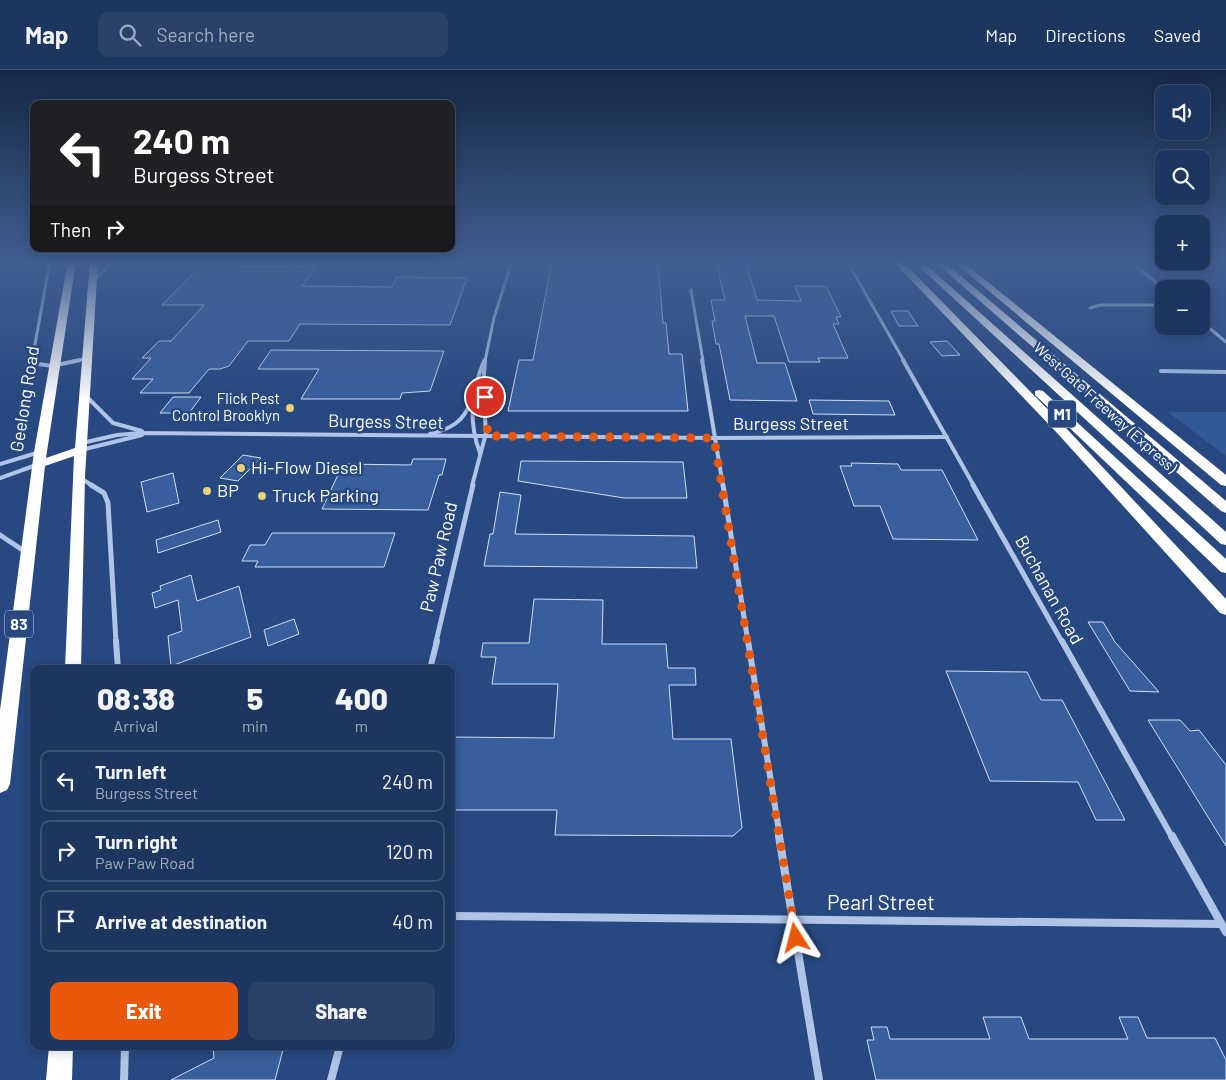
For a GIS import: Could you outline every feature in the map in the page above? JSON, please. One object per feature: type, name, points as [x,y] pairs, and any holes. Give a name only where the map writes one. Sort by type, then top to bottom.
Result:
[{"type":"highway","name":"Geelong Road","points":[[0,784],[27,553],[64,308]]},
{"type":"highway","points":[[73,665],[79,476],[89,358],[91,308]]},
{"type":"highway","points":[[944,308],[1056,424],[1226,609]]},
{"type":"highway","name":"M1","points":[[948,308],[1226,568]]},
{"type":"highway","name":"West Gate Freeway (Express)","points":[[969,308],[1226,540]]},
{"type":"highway","name":"West Gate Freeway (Express)","points":[[993,308],[1226,508]]},
{"type":"highway","points":[[1014,308],[1226,482]]},
{"type":"highway","points":[[40,458],[81,446]]},
{"type":"highway","points":[[59,1080],[61,1050]]},
{"type":"street","points":[[42,308],[31,356],[32,363],[36,365],[55,364],[89,358]]},
{"type":"street","name":"Paw Paw Road","points":[[431,665],[480,453],[487,436],[488,415],[483,381],[486,356],[499,308]]},
{"type":"street","points":[[694,308],[819,1080]]},
{"type":"street","name":"Buchanan Road","points":[[874,308],[1226,932]]},
{"type":"street","points":[[1210,329],[1226,342]]},
{"type":"street","name":"Paw Paw Road","points":[[480,453],[473,436],[472,395],[476,379],[486,356]]},
{"type":"street","points":[[1161,371],[1226,372]]},
{"type":"street","points":[[409,436],[435,433],[454,426],[467,413],[472,395]]},
{"type":"street","points":[[86,396],[113,424],[155,433]]},
{"type":"street","name":"Burgess Street","points":[[81,446],[155,433],[714,438],[947,437]]},
{"type":"street","points":[[0,464],[40,458]]},
{"type":"street","points":[[0,478],[40,458]]},
{"type":"street","points":[[79,476],[104,493],[108,503],[118,665]]},
{"type":"street","points":[[0,536],[27,553]]},
{"type":"street","name":"Pearl Street","points":[[455,916],[1221,924]]},
{"type":"street","points":[[124,1080],[125,1050]]},
{"type":"street","points":[[331,1080],[339,1050]]},
{"type":"shaded area","points":[[1168,412],[1226,412],[1226,456]]},
{"type":"building","points":[[201,308],[456,308],[450,325],[300,324],[289,341],[248,341],[229,366],[220,369],[209,369],[189,393],[140,393],[153,379],[132,379],[151,358],[142,358],[159,341],[171,341]]},
{"type":"building","points":[[543,308],[662,308],[663,323],[666,323],[669,354],[682,354],[688,411],[508,411],[519,360],[533,360]]},
{"type":"building","points":[[713,308],[837,308],[841,317],[836,317],[839,324],[833,324],[848,358],[818,358],[820,362],[789,362],[774,316],[745,316],[757,363],[785,363],[797,401],[730,400],[719,344],[716,344],[712,321],[715,321]]},
{"type":"building","points":[[891,311],[908,311],[918,326],[899,326]]},
{"type":"building","points":[[947,341],[960,355],[942,356],[930,342]]},
{"type":"building","points":[[271,350],[444,351],[430,391],[402,393],[400,399],[301,399],[319,369],[258,369]]},
{"type":"building","points":[[173,397],[201,397],[189,413],[160,413]]},
{"type":"building","points":[[809,400],[889,401],[895,415],[813,414]]},
{"type":"building","name":"Hi-Flow Diesel","points":[[243,455],[261,458],[238,481],[220,478]]},
{"type":"building","points":[[413,459],[446,459],[442,475],[439,475],[428,510],[322,509],[343,464],[411,465]]},
{"type":"building","points":[[521,461],[683,462],[687,498],[624,498],[518,481]]},
{"type":"building","points":[[851,463],[898,464],[901,470],[942,470],[978,540],[893,539],[880,506],[854,506],[840,466],[852,466]]},
{"type":"building","points":[[173,473],[179,503],[147,512],[141,482]]},
{"type":"building","points":[[500,492],[521,495],[515,534],[694,536],[697,568],[484,566],[490,534],[493,534]]},
{"type":"building","points":[[218,520],[221,532],[158,553],[156,540]]},
{"type":"building","points":[[272,533],[395,533],[384,567],[255,567],[258,561],[242,561],[250,545],[265,545]]},
{"type":"building","points":[[191,575],[197,601],[239,586],[251,637],[171,665],[168,636],[182,631],[178,600],[155,608],[152,593],[161,590],[160,586]]},
{"type":"building","points":[[534,599],[603,600],[602,644],[666,644],[668,668],[695,668],[696,685],[669,685],[673,739],[731,739],[742,828],[733,836],[555,835],[557,810],[455,810],[455,737],[554,738],[558,684],[492,684],[496,657],[481,657],[483,643],[529,643]]},
{"type":"building","points":[[294,619],[299,634],[268,646],[264,630]]},
{"type":"building","points":[[1088,622],[1103,622],[1115,642],[1159,692],[1130,691]]},
{"type":"building","points":[[946,671],[1027,672],[1041,700],[1062,700],[1125,820],[1096,820],[1078,782],[990,781]]},
{"type":"building","points":[[1148,720],[1180,720],[1190,731],[1199,730],[1226,765],[1226,846]]},
{"type":"building","points":[[983,1017],[1021,1017],[1029,1039],[1128,1039],[1119,1017],[1138,1017],[1147,1038],[1215,1038],[1226,1060],[1226,1080],[876,1080],[867,1040],[874,1040],[871,1027],[887,1027],[890,1039],[990,1039]]},
{"type":"building","points":[[213,1050],[283,1050],[275,1080],[171,1080],[214,1058]]},
{"type":"place","name":"Flick Pest Control Brooklyn","points":[[290,408]]},
{"type":"place","name":"Hi-Flow Diesel","points":[[241,468]]},
{"type":"place","name":"BP","points":[[207,491]]},
{"type":"place","name":"Truck Parking","points":[[262,496]]},
{"type":"route","points":[[485,397],[488,415],[487,436],[714,438],[796,938]]}]
